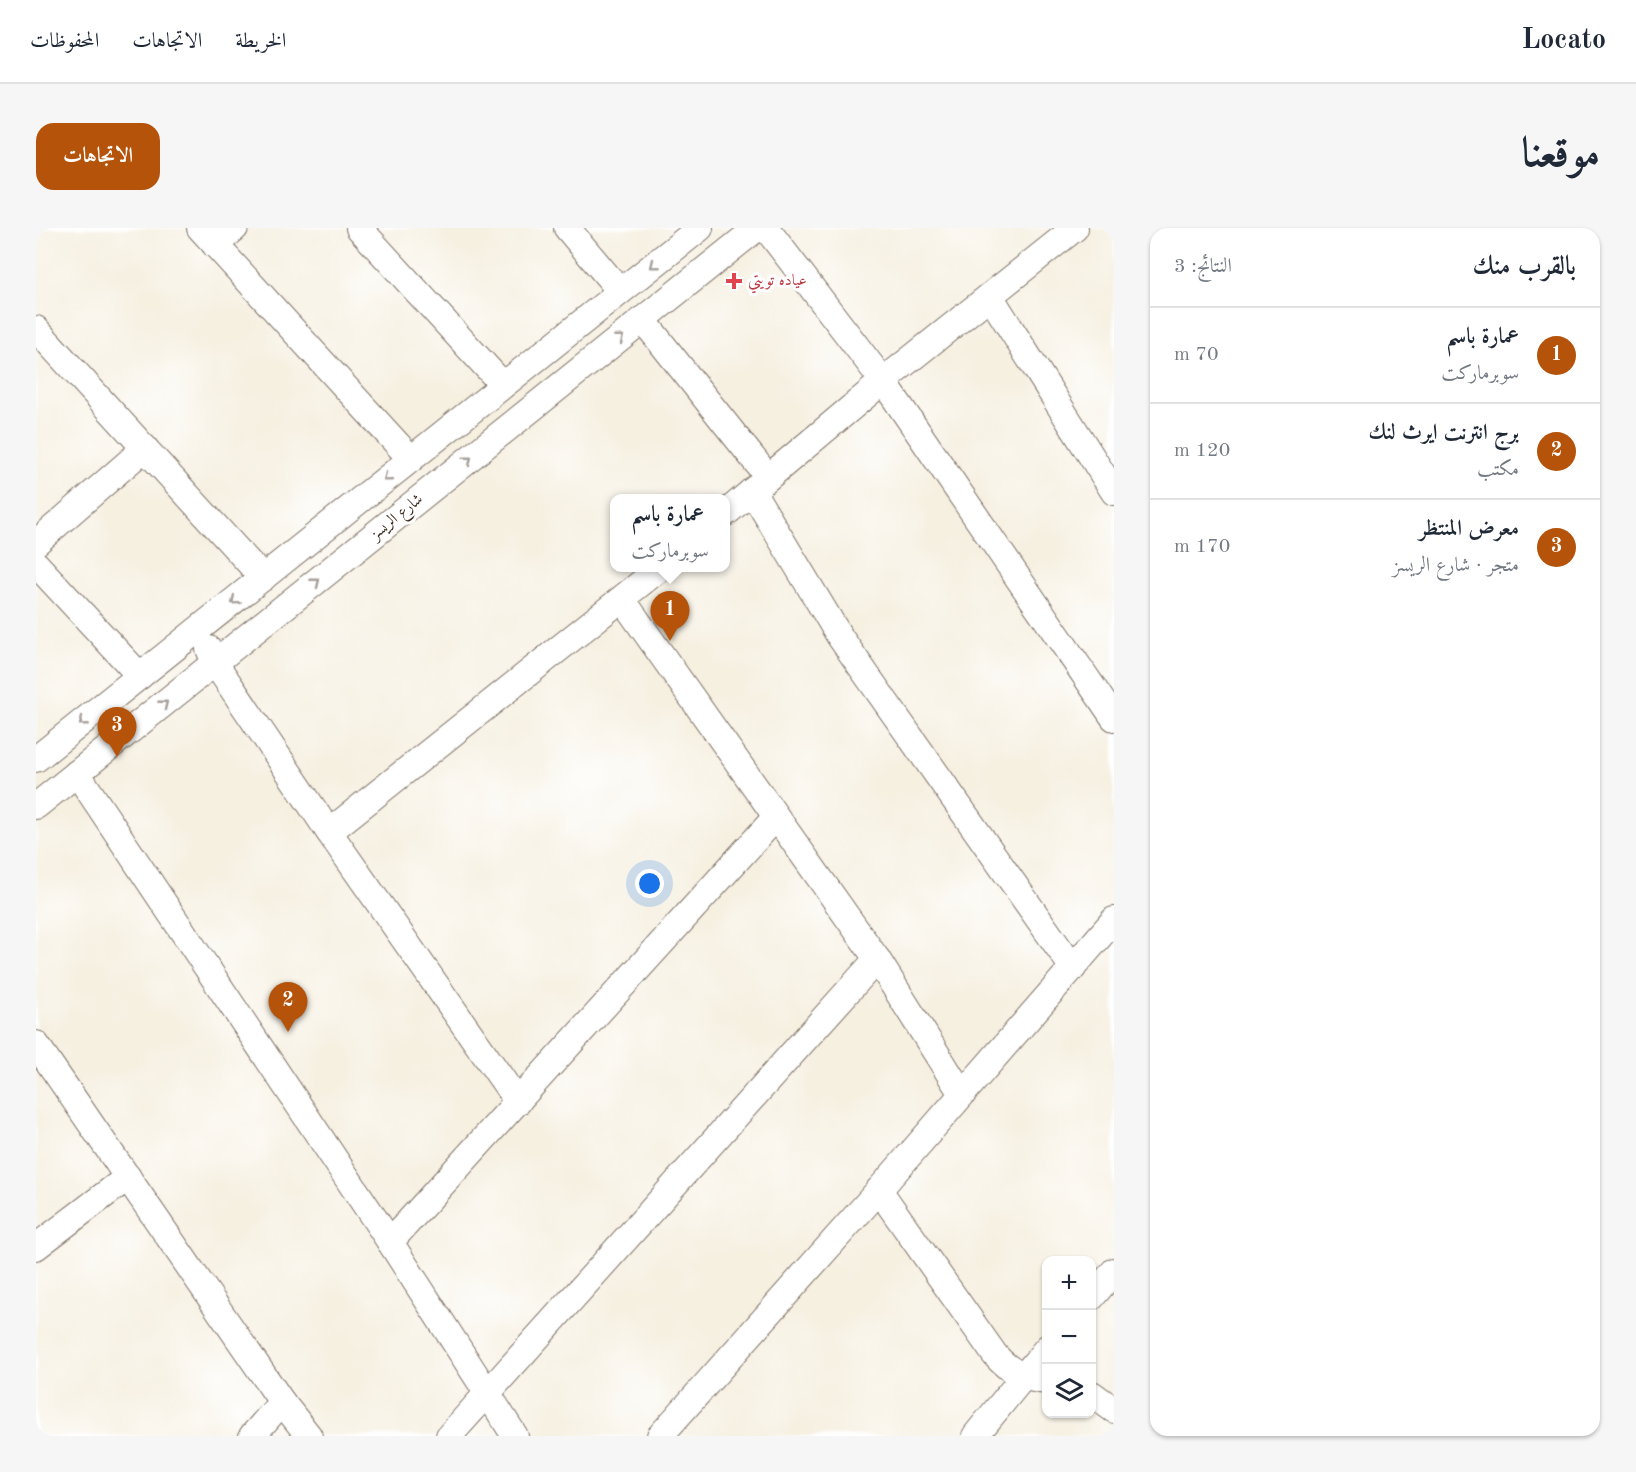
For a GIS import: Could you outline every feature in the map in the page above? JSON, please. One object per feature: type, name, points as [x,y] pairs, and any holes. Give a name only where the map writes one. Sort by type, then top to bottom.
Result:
[{"type":"street","points":[[235,228],[208,236],[411,459]]},
{"type":"street","points":[[359,228],[503,385]]},
{"type":"street","points":[[567,228],[620,291]]},
{"type":"street","points":[[36,759],[700,228]]},
{"type":"street","name":"شارع الريسز","points":[[36,806],[757,228]]},
{"type":"street","points":[[766,228],[883,381],[1114,718]]},
{"type":"street","points":[[730,510],[883,381],[1075,228]]},
{"type":"street","points":[[990,296],[1114,492]]},
{"type":"street","points":[[643,320],[760,484],[840,637],[1073,968]]},
{"type":"street","points":[[36,329],[263,578]]},
{"type":"street","points":[[36,543],[145,448]]},
{"type":"street","points":[[36,564],[140,676]]},
{"type":"street","points":[[329,832],[654,572]]},
{"type":"street","points":[[622,599],[877,959],[962,1094]]},
{"type":"street","points":[[203,627],[208,648],[215,663],[329,832],[518,1102]]},
{"type":"street","points":[[77,773],[390,1242],[489,1392],[515,1436]]},
{"type":"street","points":[[390,1242],[776,817]]},
{"type":"street","points":[[660,1436],[879,1190],[1114,920]]},
{"type":"street","points":[[449,1436],[877,959]]},
{"type":"street","points":[[38,1050],[128,1176],[282,1402],[309,1436]]},
{"type":"street","points":[[36,1247],[128,1176]]},
{"type":"street","points":[[879,1190],[995,1355],[1007,1368],[1022,1377],[1042,1380]]},
{"type":"street","points":[[1096,1292],[1114,1271]]},
{"type":"street","points":[[975,1436],[1042,1354]]},
{"type":"street","points":[[1096,1397],[1114,1410]]},
{"type":"street","points":[[252,1436],[282,1402]]},
{"type":"place","name":"عياده تويتي","points":[[734,281]]},
{"type":"place","name":"عمارة باسم","points":[[670,641]]},
{"type":"place","name":"معرض المنتظر","points":[[117,757]]},
{"type":"place","name":"برج انترنت ايرث لنك","points":[[288,1032]]}]
